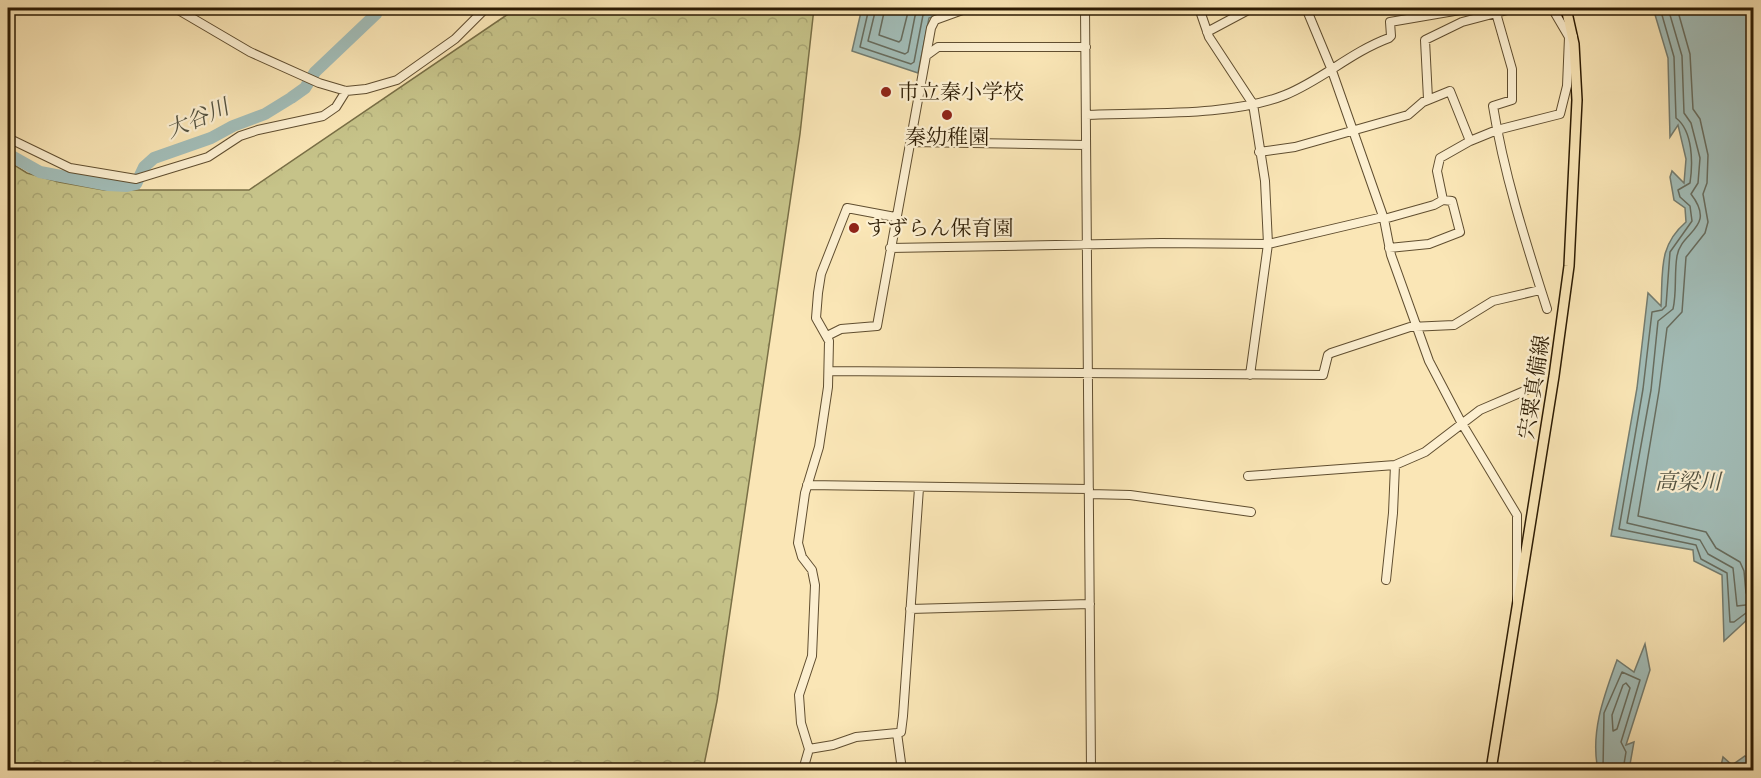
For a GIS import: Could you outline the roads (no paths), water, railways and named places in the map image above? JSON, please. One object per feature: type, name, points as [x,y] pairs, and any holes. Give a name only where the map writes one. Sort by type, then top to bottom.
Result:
[{"type":"main road","name":"宍粟真備線","points":[[1491,771],[1518,609],[1569,266],[1577,100],[1566,8]]},
{"type":"street","points":[[175,8],[250,52],[319,83],[346,91],[366,89],[397,80],[455,39],[486,8]]},
{"type":"street","points":[[827,336],[841,329],[877,326],[895,217],[935,20],[968,8]]},
{"type":"street","points":[[1085,8],[1091,771]]},
{"type":"street","points":[[1199,8],[1207,32],[1253,104],[1268,210],[1268,244],[1250,375]]},
{"type":"street","points":[[1207,32],[1252,8]]},
{"type":"street","points":[[1306,8],[1331,68],[1383,218],[1389,248],[1415,327],[1429,361],[1461,422],[1517,514],[1515,591],[1518,609]]},
{"type":"street","points":[[1428,99],[1425,40],[1462,22],[1515,8]]},
{"type":"street","points":[[1443,200],[1438,162],[1442,155],[1497,130],[1560,114],[1567,86],[1571,37],[1552,8]]},
{"type":"street","points":[[1086,115],[1222,109],[1253,104],[1304,88],[1359,51],[1389,38],[1391,36],[1390,22],[1460,9],[1462,22]]},
{"type":"street","points":[[1496,13],[1512,69],[1512,100],[1493,106],[1497,130],[1512,194],[1547,309]]},
{"type":"street","points":[[927,55],[938,47],[1086,47]]},
{"type":"street","points":[[8,138],[70,168],[136,179],[208,157],[240,136],[323,116],[336,107],[346,91]]},
{"type":"street","points":[[1259,152],[1295,147],[1408,115],[1428,99],[1450,91],[1470,141]]},
{"type":"street","points":[[911,142],[1086,145]]},
{"type":"street","points":[[890,248],[1086,244],[1268,244],[1383,218],[1434,205],[1443,200],[1452,201],[1460,232],[1429,244],[1389,248]]},
{"type":"street","points":[[803,771],[808,749],[801,723],[799,695],[812,656],[815,585],[812,570],[802,557],[798,543],[807,485],[822,433],[829,371],[827,336],[816,318],[821,274],[847,208],[895,217]]},
{"type":"street","points":[[829,371],[1323,375],[1328,355],[1331,353],[1415,327],[1454,325],[1493,301],[1540,290]]},
{"type":"street","points":[[1248,476],[1395,465],[1425,452],[1461,422],[1514,393],[1536,386]]},
{"type":"street","points":[[1386,580],[1395,465]]},
{"type":"street","points":[[807,485],[1089,491],[1251,512]]},
{"type":"street","points":[[808,749],[833,745],[856,737],[901,732],[919,488]]},
{"type":"street","points":[[910,609],[1090,604]]},
{"type":"street","points":[[897,733],[902,771]]},
{"type":"water","points":[[865,8],[957,8],[929,18],[918,73],[852,51],[861,12]]},
{"type":"water","name":"高梁川","points":[[1653,8],[1753,8],[1754,618],[1749,618],[1724,641],[1722,575],[1694,561],[1693,550],[1611,536],[1637,388],[1648,293],[1661,306],[1662,270],[1666,250],[1677,231],[1686,222],[1685,208],[1674,200],[1670,177],[1672,171],[1684,183],[1686,159],[1678,125],[1670,137],[1668,58]]},
{"type":"water","points":[[1645,644],[1650,670],[1626,745],[1634,742],[1629,770],[1598,770],[1597,728],[1603,701],[1617,660],[1634,672]]},
{"type":"water","points":[[1745,756],[1751,760],[1749,770],[1720,770],[1723,757],[1732,765]]},
{"type":"waterway","name":"大谷川","points":[[8,154],[40,172],[108,185],[136,184],[144,167],[154,158],[211,138],[233,126],[265,114],[305,88],[315,72],[376,14],[379,8]]},
{"type":"place","name":"市立秦小学校","points":[[886,92]]},
{"type":"place","name":"秦幼稚園","points":[[947,115]]},
{"type":"place","name":"すずらん保育園","points":[[854,228]]}]
